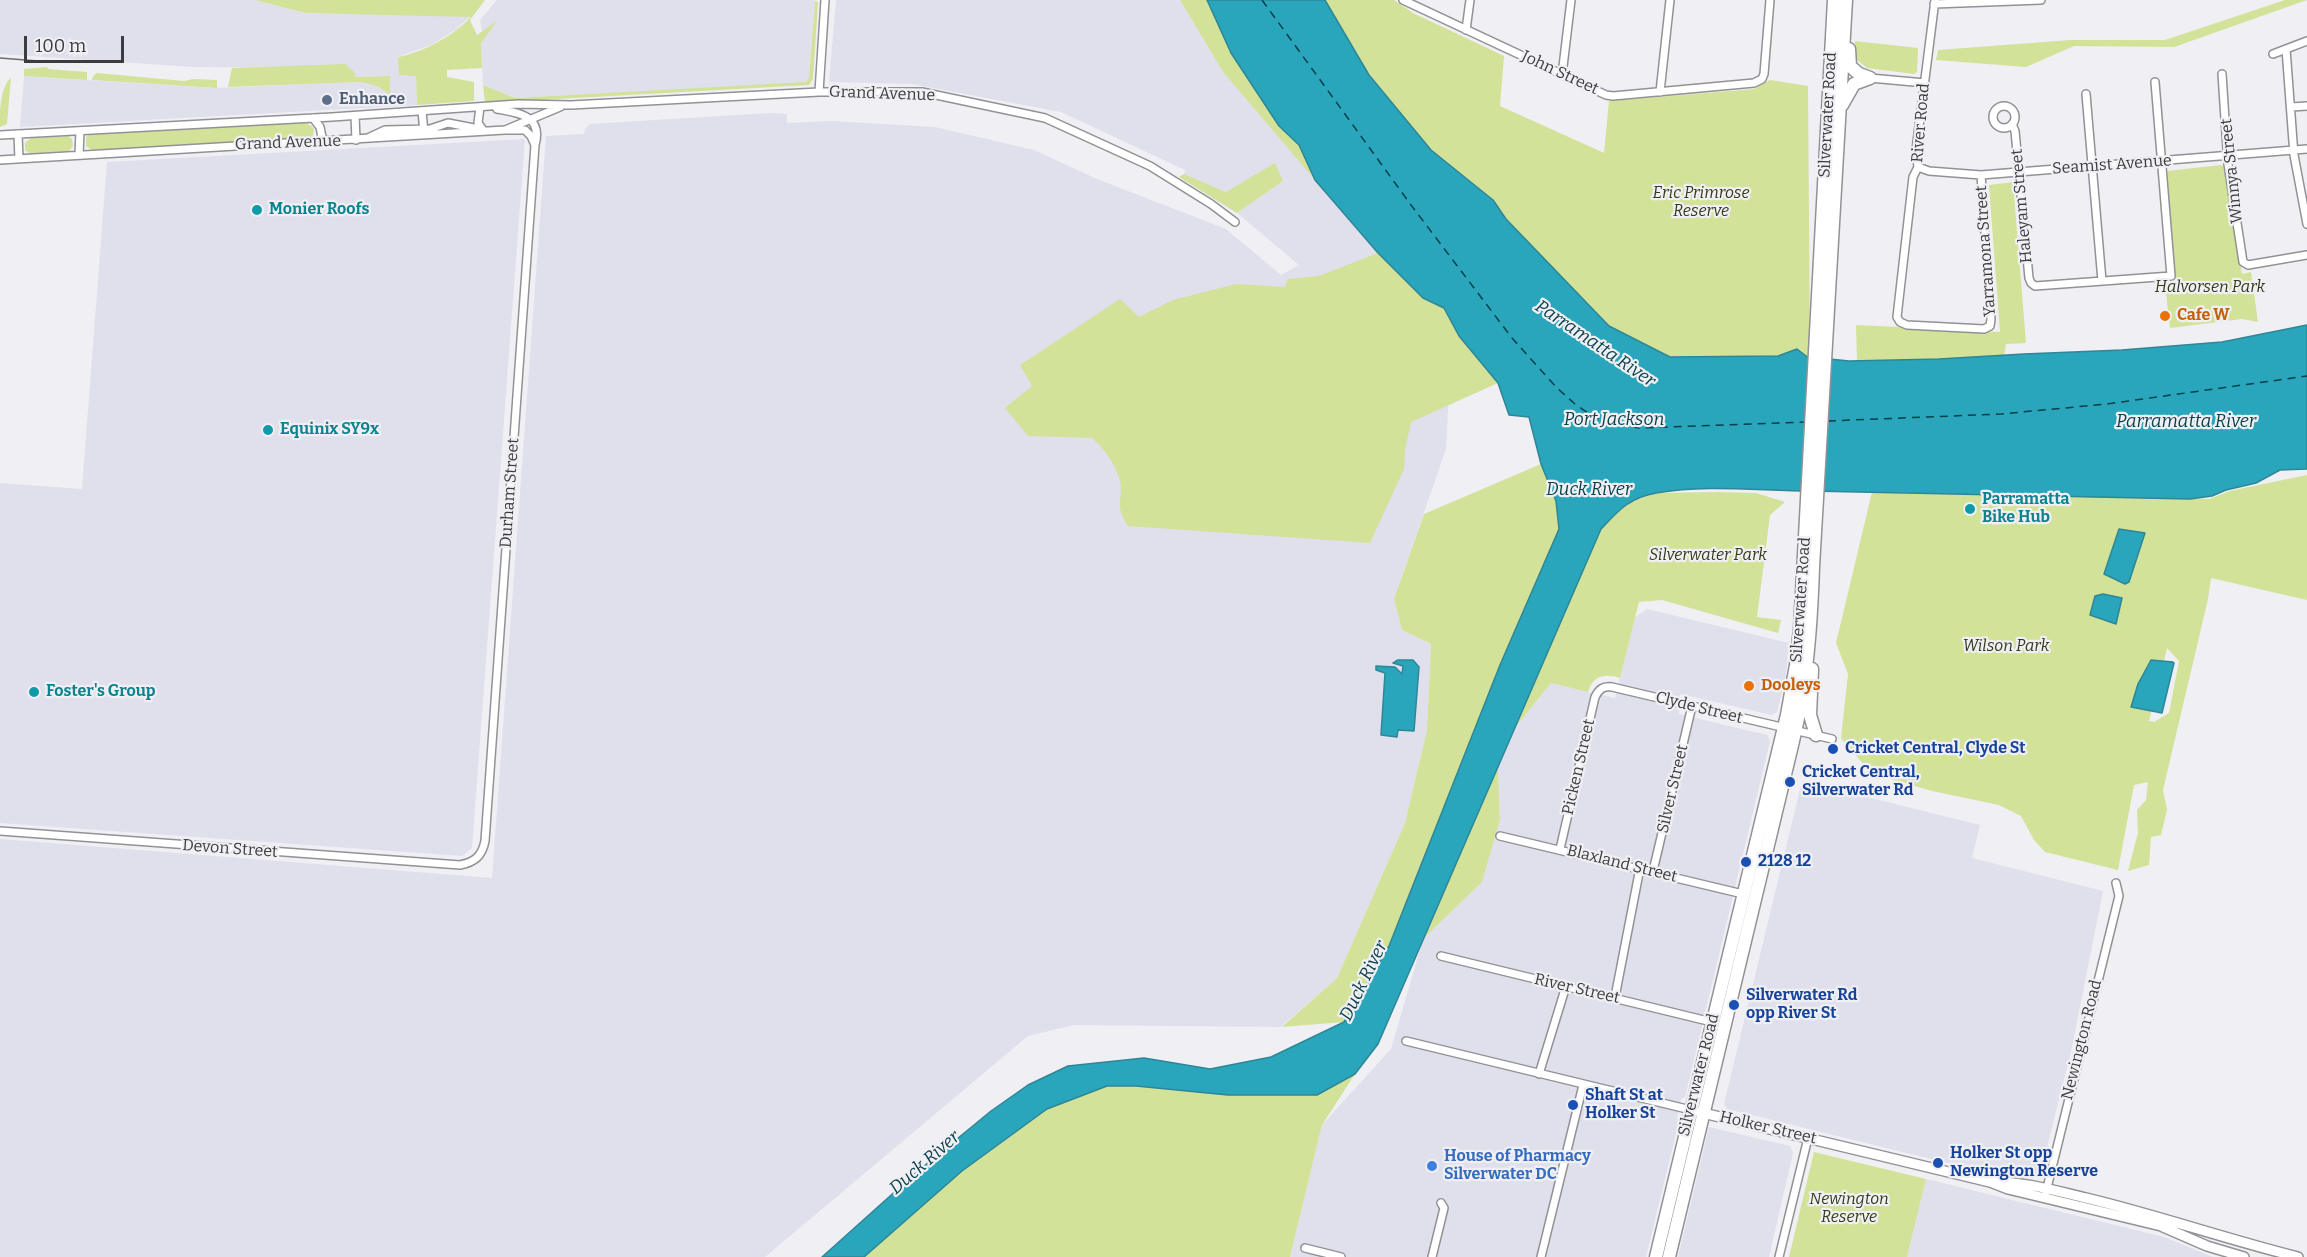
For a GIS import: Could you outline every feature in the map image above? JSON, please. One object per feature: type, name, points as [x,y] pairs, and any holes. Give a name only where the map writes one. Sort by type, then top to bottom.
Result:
[{"type":"highway","name":"Silverwater Road","points":[[1656,1257],[1697,1111],[1790,729],[1796,665],[1806,632],[1822,327],[1834,0]]},
{"type":"highway","name":"Silverwater Road","points":[[1822,327],[1848,0]]},
{"type":"highway","points":[[1848,0],[1849,60],[1854,70],[1870,78]]},
{"type":"highway","points":[[1839,112],[1850,89],[1859,81],[1870,78]]},
{"type":"highway","points":[[1806,632],[1813,683],[1810,715],[1816,735]]},
{"type":"highway","name":"Silverwater Road","points":[[1669,1257],[1712,1022],[1743,894],[1790,729]]},
{"type":"main road","name":"Holker Street","points":[[1697,1111],[1990,1182],[2008,1182],[2161,1226],[2207,1246],[2244,1257]]},
{"type":"main road","name":"Holker Street","points":[[2046,1193],[2150,1214],[2231,1240],[2298,1257]]},
{"type":"street","points":[[819,92],[825,0]]},
{"type":"street","name":"John Street","points":[[1403,0],[1606,95],[1747,85],[1762,79],[1770,0]]},
{"type":"street","points":[[1466,30],[1470,0]]},
{"type":"street","points":[[1562,75],[1571,0]]},
{"type":"street","points":[[1660,92],[1670,0]]},
{"type":"street","points":[[1934,2],[2041,0]]},
{"type":"street","name":"River Road","points":[[1934,2],[1916,150],[1918,167],[1913,177],[1897,317],[1900,322],[1907,325],[1984,329],[1990,326]]},
{"type":"street","points":[[2273,54],[2307,41]]},
{"type":"street","points":[[2286,49],[2294,150],[2307,224]]},
{"type":"street","name":"Winnya Street","points":[[2222,74],[2227,156],[2243,261],[2248,265],[2307,255]]},
{"type":"street","points":[[1870,78],[1925,83]]},
{"type":"street","points":[[2086,94],[2102,281],[2171,276],[2155,82]]},
{"type":"street","name":"Grand Avenue","points":[[0,135],[483,107],[571,105],[819,92],[922,92],[1045,118],[1150,166],[1220,209],[1235,222]]},
{"type":"street","name":"Grand Avenue","points":[[0,160],[360,140],[424,132],[505,130],[548,111],[571,105]]},
{"type":"street","points":[[2291,107],[2307,106]]},
{"type":"street","points":[[486,131],[478,123],[483,107],[514,112],[530,120],[537,127],[537,135]]},
{"type":"street","points":[[422,111],[424,132]]},
{"type":"street","name":"Durham Street","points":[[460,865],[478,858],[483,851],[535,145],[541,119],[548,111]]},
{"type":"street","points":[[355,116],[360,140]]},
{"type":"street","points":[[313,118],[320,127],[323,142]]},
{"type":"street","name":"Haleyam Street","points":[[2012,124],[2015,131],[2020,172],[2031,283],[2036,286],[2102,281]]},
{"type":"street","points":[[505,130],[525,130],[535,145]]},
{"type":"street","points":[[80,131],[80,155]]},
{"type":"street","points":[[18,134],[19,159]]},
{"type":"street","name":"Seamist Avenue","points":[[1918,167],[1929,171],[1980,175],[2307,149]]},
{"type":"street","name":"Yarramona Street","points":[[1980,175],[1990,326]]},
{"type":"street","name":"Clyde Street","points":[[1602,688],[1612,687],[1832,739]]},
{"type":"street","name":"Picken Street","points":[[1560,849],[1596,697],[1602,688]]},
{"type":"street","name":"Silver Street","points":[[1653,871],[1692,706]]},
{"type":"street","name":"Devon Street","points":[[0,831],[460,865]]},
{"type":"street","name":"Blaxland Street","points":[[1500,836],[1743,894]]},
{"type":"street","points":[[1615,998],[1640,868]]},
{"type":"street","name":"Newington Road","points":[[2046,1193],[2119,896],[2116,883]]},
{"type":"street","name":"River Street","points":[[1441,956],[1712,1022]]},
{"type":"street","points":[[1539,1074],[1566,986]]},
{"type":"street","name":"Holker Street","points":[[1406,1041],[1697,1111]]},
{"type":"street","points":[[1541,1257],[1583,1085]]},
{"type":"street","points":[[1779,1257],[1808,1138]]},
{"type":"street","points":[[1432,1257],[1444,1208],[1441,1203]]},
{"type":"street","points":[[1305,1248],[1341,1257]]},
{"type":"shaded area","points":[[0,0],[255,0],[305,13],[471,16],[455,30],[431,45],[398,57],[407,75],[416,75],[417,105],[20,127],[24,76],[214,88],[362,82],[387,92],[390,76],[356,77],[355,73],[348,68],[193,67],[0,54]]},
{"type":"shaded area","points":[[497,0],[815,0],[809,79],[803,83],[515,98],[483,85],[481,43],[487,32],[482,31],[480,20]]},
{"type":"shaded area","points":[[836,0],[1180,0],[1223,72],[1452,338],[1446,449],[1394,599],[1402,630],[1431,644],[1427,730],[1405,823],[1337,978],[1281,1027],[1074,1025],[1028,1036],[765,1257],[0,1257],[0,839],[492,878],[546,136],[584,134],[590,124],[770,113],[787,114],[787,123],[831,121],[935,127],[1034,150],[1097,179],[1226,229],[1281,275],[1299,265],[1237,213],[1283,181],[1226,192],[1184,174],[1185,170],[1061,112],[912,84],[829,82]]},
{"type":"shaded area","points":[[525,139],[472,848],[462,856],[0,823],[0,483],[82,489],[107,162]]},
{"type":"shaded area","points":[[1647,609],[1789,643],[1785,680],[1777,712],[1772,715],[1680,694],[1679,714],[1767,735],[1770,741],[1685,1097],[1681,1099],[1677,1118],[1679,1121],[1646,1257],[1290,1257],[1322,1125],[1391,1049],[1423,939],[1482,882],[1500,820],[1498,768],[1514,729],[1551,683],[1615,698],[1635,617]]},
{"type":"shaded area","points":[[1802,781],[1980,825],[1972,858],[2103,891],[2072,1047],[2043,1164],[2035,1176],[2017,1180],[1727,1109],[1724,1104]]},
{"type":"shaded area","points":[[1709,1127],[1790,1146],[1793,1153],[1769,1257],[1678,1257]]},
{"type":"shaded area","points":[[1926,1179],[2164,1237],[2213,1257],[1907,1257]]},
{"type":"green space","points":[[255,0],[485,0],[470,20],[477,35],[497,21],[481,43],[482,68],[447,70],[447,77],[474,82],[474,101],[417,105],[416,76],[399,75],[398,57],[437,42],[456,31],[471,17],[305,13]]},
{"type":"green space","points":[[1180,0],[1209,0],[1231,53],[1279,126],[1299,145],[1315,180],[1223,72]]},
{"type":"green space","name":"Eric Primrose Reserve","points":[[1325,0],[1394,0],[1413,13],[1504,56],[1500,106],[1604,153],[1609,101],[1754,89],[1770,80],[1808,86],[1810,359],[1794,351],[1778,356],[1670,357],[1609,326],[1506,219],[1493,200],[1431,150],[1369,75]]},
{"type":"green space","points":[[2285,0],[2307,0],[2174,47],[2074,46],[2026,67],[1936,60],[1938,50],[2071,40],[2165,40]]},
{"type":"green space","points":[[815,1],[818,2],[813,79],[809,85],[485,103],[483,85],[515,98],[806,82],[809,78]]},
{"type":"green space","points":[[1855,41],[1918,48],[1917,72],[1914,74],[1867,68],[1855,58]]},
{"type":"green space","points":[[345,64],[355,73],[356,77],[390,76],[390,95],[379,87],[362,82],[228,87],[232,68]]},
{"type":"green space","points":[[47,67],[48,69],[87,72],[87,80],[24,76],[24,69]]},
{"type":"green space","points":[[97,73],[184,81],[217,80],[217,88],[92,80]]},
{"type":"green space","points":[[11,77],[7,124],[0,127],[2,97]]},
{"type":"green space","points":[[305,122],[314,128],[313,136],[309,138],[94,151],[86,146],[86,137],[90,134]]},
{"type":"green space","points":[[68,136],[72,139],[73,146],[68,152],[32,155],[25,150],[25,143],[31,138]]},
{"type":"green space","points":[[1275,163],[1283,181],[1237,213],[1179,177],[1184,174],[1226,192]]},
{"type":"green space","name":"Halvorsen Park","points":[[2221,165],[2224,167],[2242,274],[2251,272],[2258,322],[2242,319],[2170,328],[2165,284],[2175,281],[2167,171]]},
{"type":"green space","points":[[2013,182],[2026,343],[2006,344],[2004,355],[1857,361],[1856,325],[2000,332],[1989,185]]},
{"type":"green space","points":[[1378,253],[1444,308],[1459,336],[1498,383],[1411,422],[1405,450],[1404,469],[1370,543],[1128,526],[1121,512],[1121,488],[1116,469],[1109,457],[1092,438],[1028,436],[1005,408],[1032,386],[1020,365],[1120,299],[1139,317],[1173,300],[1236,284],[1285,287],[1288,279],[1319,276]]},
{"type":"green space","points":[[1541,464],[1556,501],[1559,529],[1500,665],[1389,946],[1344,1022],[1282,1027],[1337,978],[1405,823],[1427,730],[1431,644],[1402,630],[1394,599],[1424,514]]},
{"type":"green space","name":"Wilson Park","points":[[2307,475],[2307,600],[2211,578],[2163,790],[2167,810],[2161,835],[2151,837],[2149,865],[2128,871],[2138,833],[2137,810],[2146,800],[2148,782],[2134,785],[2118,870],[2045,852],[2034,840],[2021,816],[1999,805],[1932,791],[1871,773],[1841,738],[1848,674],[1836,643],[1872,492],[2209,499],[2230,491]],"holes":[[[2167,648],[2179,661],[2169,713],[2154,722],[2149,721]]]},
{"type":"green space","name":"Silverwater Park","points":[[1655,493],[1756,493],[1785,502],[1770,515],[1757,617],[1781,620],[1778,633],[1662,600],[1639,602],[1620,678],[1600,677],[1593,682],[1588,692],[1551,683],[1514,729],[1601,529],[1624,505]]},
{"type":"green space","points":[[1498,768],[1500,820],[1482,882],[1423,939]]},
{"type":"green space","points":[[1355,1074],[1322,1125],[1290,1257],[864,1257],[962,1171],[1047,1109],[1107,1085],[1228,1095],[1317,1095]]},
{"type":"green space","name":"Newington Reserve","points":[[1814,1152],[1926,1179],[1907,1257],[1789,1257]]},
{"type":"water","name":"Port Jackson","points":[[1207,0],[1325,0],[1369,75],[1431,150],[1493,200],[1506,219],[1609,326],[1670,357],[1778,356],[1797,349],[1810,359],[1849,361],[2122,350],[2222,342],[2307,325],[2307,469],[2280,470],[2256,483],[2212,496],[2190,499],[1714,488],[1656,493],[1631,502],[1601,529],[1378,1044],[1355,1074],[1317,1095],[1228,1095],[1136,1086],[1107,1086],[1047,1109],[962,1171],[864,1257],[822,1257],[918,1171],[991,1111],[1028,1085],[1068,1066],[1144,1058],[1210,1069],[1271,1057],[1344,1022],[1389,946],[1500,665],[1559,529],[1556,501],[1541,464],[1529,417],[1509,415],[1498,383],[1459,336],[1444,308],[1423,298],[1378,253],[1315,180],[1299,145],[1279,126],[1231,53]]},
{"type":"water","points":[[2119,529],[2145,533],[2129,582],[2125,584],[2104,574]]},
{"type":"water","points":[[2103,594],[2122,598],[2116,624],[2090,615],[2095,596]]},
{"type":"water","points":[[1398,660],[1413,660],[1419,667],[1414,731],[1398,730],[1397,737],[1381,735],[1385,673],[1376,670],[1376,666],[1395,667],[1402,674],[1403,666],[1393,663]]},
{"type":"water","points":[[2151,660],[2174,663],[2162,713],[2131,707],[2138,684]]},
{"type":"ferry route","points":[[1262,0],[1411,205],[1512,338],[1557,388],[1575,404],[1594,417],[1615,424],[1639,428],[1805,422]]},
{"type":"ferry route","points":[[1828,421],[2001,414],[2107,404],[2307,376]]},
{"type":"tram line","points":[[0,58],[51,62]]},
{"type":"place","name":"Enhance","points":[[327,100]]},
{"type":"place","name":"Monier Roofs","points":[[257,210]]},
{"type":"place","name":"Cafe W","points":[[2165,316]]},
{"type":"place","name":"Equinix SY9x","points":[[268,430]]},
{"type":"place","name":"Parramatta Bike Hub","points":[[1970,509]]},
{"type":"place","name":"Dooleys","points":[[1749,686]]},
{"type":"place","name":"Foster's Group","points":[[34,692]]},
{"type":"place","name":"Cricket Central, Clyde St","points":[[1833,749]]},
{"type":"place","name":"Cricket Central, Silverwater Rd","points":[[1790,782]]},
{"type":"place","name":"2128 12","points":[[1746,862]]},
{"type":"place","name":"Silverwater Rd opp River St","points":[[1734,1005]]},
{"type":"place","name":"Shaft St at Holker St","points":[[1573,1105]]},
{"type":"place","name":"Holker St opp Newington Reserve","points":[[1938,1163]]},
{"type":"place","name":"House of Pharmacy Silverwater DC","points":[[1432,1166]]},
{"type":"water label","name":"Parramatta River","points":[[1595,344]]},
{"type":"water label","name":"Parramatta River","points":[[2186,422]]},
{"type":"water label","name":"Duck River","points":[[1589,490]]},
{"type":"water label","name":"Duck River","points":[[1364,981]]},
{"type":"water label","name":"Duck River","points":[[925,1163]]}]
